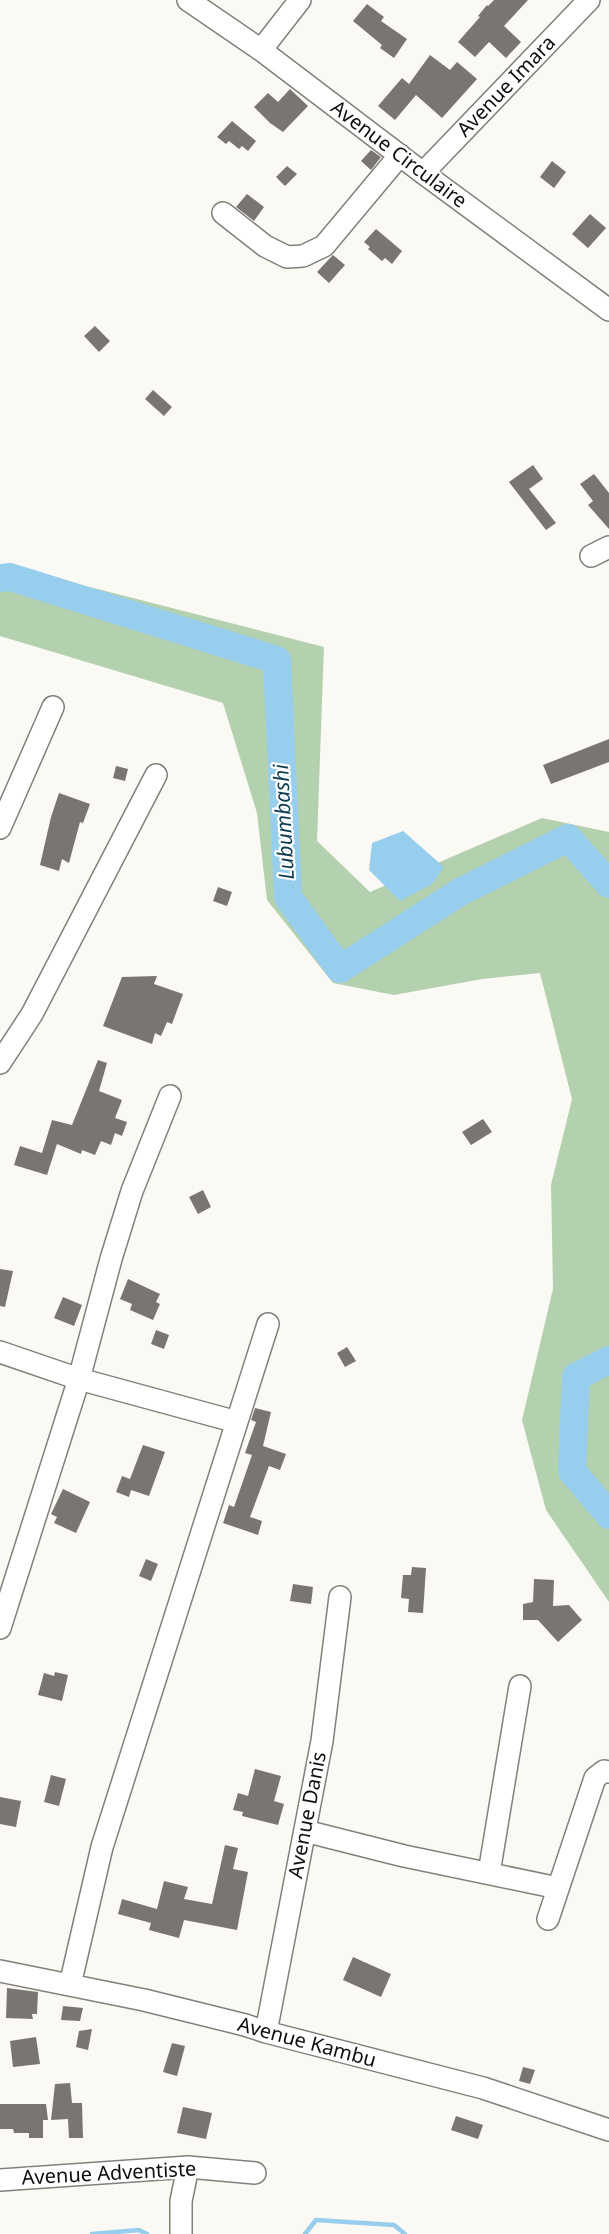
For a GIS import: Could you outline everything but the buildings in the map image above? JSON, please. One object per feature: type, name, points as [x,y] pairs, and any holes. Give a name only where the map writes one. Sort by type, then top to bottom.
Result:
[{"type":"street","name":"Avenue Circulaire","points":[[188,0],[261,51],[423,174],[609,310]]},
{"type":"street","points":[[261,51],[300,0]]},
{"type":"street","name":"Avenue Imara","points":[[423,174],[589,0]]},
{"type":"street","points":[[223,213],[265,246],[288,257],[303,256],[324,246],[400,155]]},
{"type":"street","points":[[0,828],[53,707]]},
{"type":"street","points":[[0,1061],[32,1014],[156,775]]},
{"type":"street","points":[[0,1628],[80,1379],[111,1259],[132,1191],[170,1096]]},
{"type":"street","points":[[70,1985],[102,1847],[267,1324]]},
{"type":"street","points":[[0,1352],[80,1379],[237,1422]]},
{"type":"street","name":"Avenue Danis","points":[[266,2032],[322,1741],[340,1597]]},
{"type":"street","points":[[489,1873],[520,1686]]},
{"type":"street","points":[[548,1919],[595,1778],[604,1771],[609,1772]]},
{"type":"street","points":[[304,1831],[404,1856],[558,1888]]},
{"type":"street","name":"Avenue Kambu","points":[[0,1971],[215,2017],[483,2088],[609,2130]]},
{"type":"street","points":[[181,2234],[181,2200],[188,2167]]},
{"type":"street","name":"Avenue Adventiste","points":[[0,2180],[188,2167],[255,2173]]},
{"type":"green space","points":[[0,564],[324,647],[317,841],[370,892],[542,818],[609,832],[609,1602],[546,1510],[522,1420],[553,1289],[551,1185],[572,1099],[540,973],[482,979],[394,995],[333,983],[267,900],[257,813],[223,703],[0,636]]},
{"type":"water","points":[[403,831],[444,867],[432,884],[400,901],[369,870],[372,843]]},
{"type":"waterway","name":"Lubumbashi","points":[[0,578],[10,577],[277,660],[288,897],[340,969],[460,892],[568,838],[609,884]]},
{"type":"waterway","name":"Lubumbashi","points":[[609,1360],[576,1377],[572,1471],[609,1515]]},
{"type":"waterway","points":[[305,2234],[316,2220],[394,2225],[405,2234]]},
{"type":"waterway","points":[[92,2234],[139,2230],[147,2234]]}]
